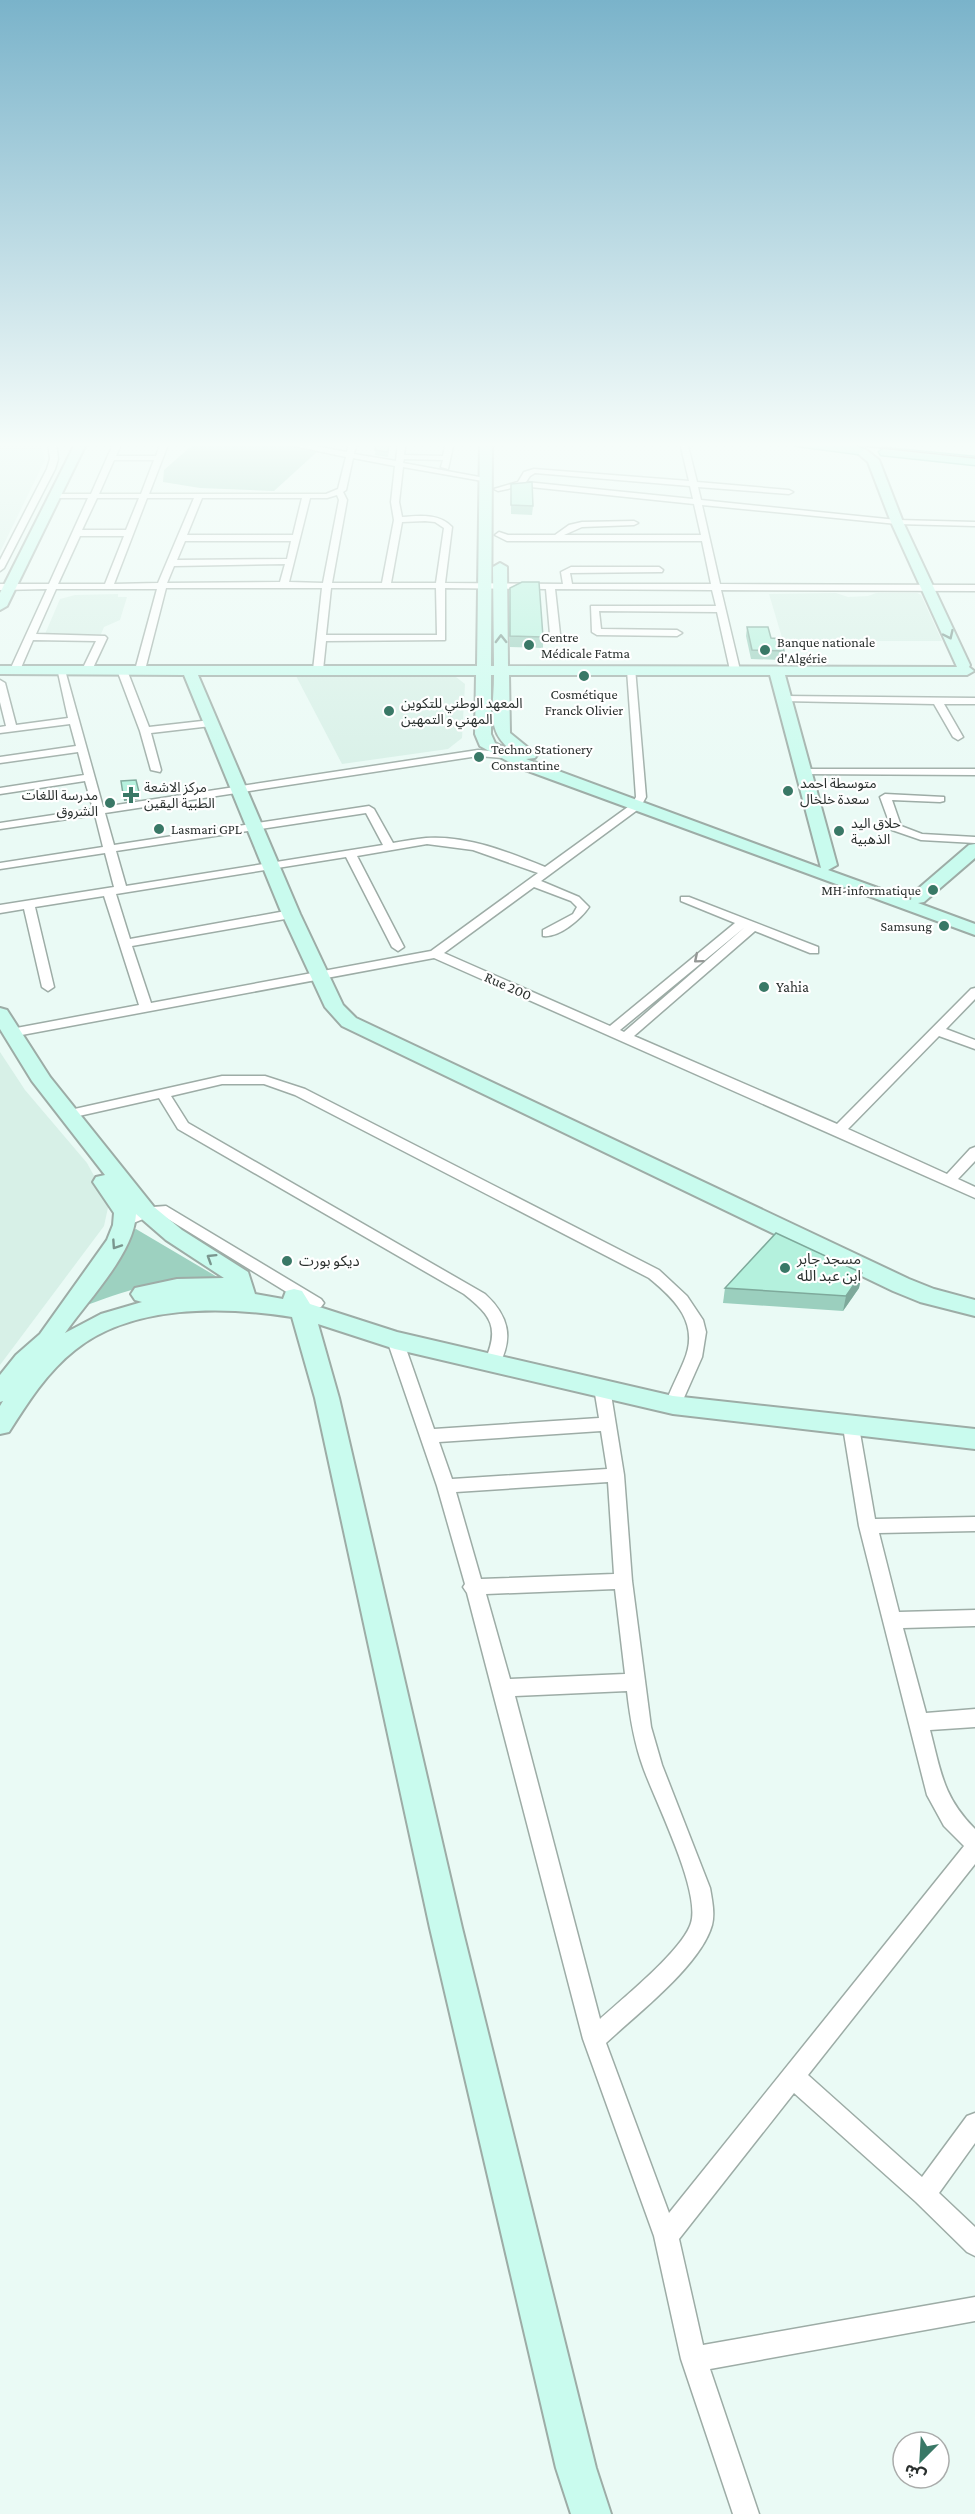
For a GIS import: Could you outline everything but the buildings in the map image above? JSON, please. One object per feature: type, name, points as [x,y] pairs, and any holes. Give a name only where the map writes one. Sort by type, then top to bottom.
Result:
[{"type":"main road","points":[[0,606],[3,586],[16,559]]},
{"type":"main road","points":[[3,586],[18,559]]},
{"type":"main road","points":[[494,559],[483,670],[482,747],[828,865],[975,918]]},
{"type":"main road","points":[[498,559],[492,586],[501,669],[502,733],[508,742],[534,758],[638,801],[975,930]]},
{"type":"main road","points":[[915,559],[970,667]]},
{"type":"main road","points":[[930,559],[952,605]]},
{"type":"main road","points":[[968,643],[970,667]]},
{"type":"main road","points":[[0,669],[909,670],[970,667]]},
{"type":"main road","points":[[189,670],[291,914],[335,1007],[361,1030],[901,1285],[928,1296],[975,1308]]},
{"type":"main road","points":[[776,670],[828,865]]},
{"type":"main road","points":[[918,898],[975,849]]},
{"type":"main road","points":[[0,1014],[5,1037],[31,1087],[118,1201],[126,1221],[118,1242],[60,1319],[49,1340]]},
{"type":"main road","points":[[5,1037],[70,1114],[146,1212],[174,1235],[240,1278],[244,1293]]},
{"type":"main road","points":[[0,1393],[24,1361],[83,1316],[138,1296],[177,1287],[244,1293],[304,1303],[602,1388],[851,1427],[975,1439]]},
{"type":"main road","points":[[0,1425],[34,1375],[67,1343],[87,1331],[109,1320],[156,1306],[244,1293]]},
{"type":"main road","points":[[304,1303],[395,1340],[496,1357],[675,1398],[975,1425]]},
{"type":"main road","points":[[304,1303],[379,1622],[448,1939],[576,2468],[591,2514]]},
{"type":"street","points":[[15,670],[67,559]]},
{"type":"street","points":[[108,587],[118,559]]},
{"type":"street","points":[[140,670],[162,585],[173,559]]},
{"type":"street","points":[[318,670],[332,559]]},
{"type":"street","points":[[386,586],[391,559]]},
{"type":"street","points":[[322,638],[442,638],[440,586],[444,559]]},
{"type":"street","points":[[709,559],[735,670]]},
{"type":"street","points":[[172,563],[292,561],[284,585]]},
{"type":"street","points":[[568,586],[565,572],[571,570],[659,570]]},
{"type":"street","points":[[3,586],[975,588]]},
{"type":"street","points":[[550,586],[555,634]]},
{"type":"street","points":[[677,633],[597,632],[594,609],[720,609]]},
{"type":"street","points":[[31,637],[102,639],[87,670]]},
{"type":"street","points":[[60,670],[101,810],[126,943],[146,1007]]},
{"type":"street","points":[[122,670],[145,731],[156,770]]},
{"type":"street","points":[[5,1037],[146,1007],[435,954],[547,872],[638,801],[632,670]]},
{"type":"street","points":[[0,683],[12,728]]},
{"type":"street","points":[[785,699],[975,701]]},
{"type":"street","points":[[936,699],[958,737]]},
{"type":"street","points":[[0,730],[75,720]]},
{"type":"street","points":[[145,731],[211,723]]},
{"type":"street","points":[[0,826],[239,789],[482,747]]},
{"type":"street","points":[[0,760],[83,748]]},
{"type":"street","points":[[804,772],[975,772]]},
{"type":"street","points":[[0,791],[91,777]]},
{"type":"street","points":[[940,799],[885,797],[896,828],[921,837],[975,840]]},
{"type":"street","points":[[0,866],[369,809],[389,846]]},
{"type":"street","points":[[0,909],[427,841],[461,843],[502,854],[547,872]]},
{"type":"street","points":[[349,852],[398,947]]},
{"type":"street","points":[[532,882],[575,899],[583,907],[577,916],[547,933]]},
{"type":"street","points":[[685,899],[814,950]]},
{"type":"street","points":[[29,904],[48,987]]},
{"type":"street","points":[[126,943],[291,914]]},
{"type":"street","points":[[611,1031],[748,924]]},
{"type":"street","points":[[625,1037],[748,924]]},
{"type":"street","name":"Rue 200","points":[[435,954],[975,1193]]},
{"type":"street","points":[[838,1131],[975,992]]},
{"type":"street","points":[[937,1030],[975,1045]]},
{"type":"street","points":[[70,1114],[222,1080],[247,1078],[280,1083],[654,1274],[678,1293],[691,1310],[697,1328],[698,1341],[695,1356],[675,1398]]},
{"type":"street","points":[[162,1093],[176,1120],[183,1126],[469,1290],[487,1304],[499,1318],[501,1332],[496,1357]]},
{"type":"street","points":[[949,1181],[975,1152]]},
{"type":"street","points":[[126,1221],[146,1212],[161,1210],[170,1213],[304,1303]]},
{"type":"street","points":[[395,1340],[446,1486],[472,1587],[502,1688],[594,2039],[666,2236],[694,2359],[746,2514]]},
{"type":"street","points":[[594,2039],[689,1948],[701,1927],[703,1908],[700,1888],[652,1764],[641,1727],[623,1581],[616,1475],[602,1388]]},
{"type":"street","points":[[430,1436],[606,1424]]},
{"type":"street","points":[[851,1427],[868,1526],[937,1795],[951,1819],[975,1843]]},
{"type":"street","points":[[446,1486],[616,1475]]},
{"type":"street","points":[[868,1526],[975,1524]]},
{"type":"street","points":[[472,1587],[623,1581]]},
{"type":"street","points":[[893,1620],[975,1618]]},
{"type":"street","points":[[502,1688],[634,1682]]},
{"type":"street","points":[[917,1722],[975,1718]]},
{"type":"street","points":[[666,2236],[975,1848]]},
{"type":"street","points":[[794,2077],[924,2194],[975,2244]]},
{"type":"street","points":[[924,2194],[975,2124]]},
{"type":"street","points":[[694,2359],[975,2309]]},
{"type":"shaded area","points":[[836,593],[848,597],[868,596],[876,593],[917,593],[921,595],[942,641],[783,641],[769,594]]},
{"type":"shaded area","points":[[118,594],[118,597],[127,597],[120,620],[104,627],[101,634],[45,634],[60,599],[75,595]]},
{"type":"shaded area","name":"المعهد الوطني للتكوين المهني و التمهين","points":[[295,674],[445,674],[456,677],[465,684],[462,738],[448,749],[342,764]]},
{"type":"shaded area","points":[[0,1052],[25,1090],[87,1163],[109,1203],[104,1226],[0,1365]]},
{"type":"green space","points":[[136,1229],[219,1278],[181,1280],[146,1286],[77,1309],[131,1231]]},
{"type":"place","name":"Centre Médicale Fatma","points":[[529,645]]},
{"type":"place","name":"Banque nationale d'Algérie","points":[[765,650]]},
{"type":"place","name":"Cosmétique Franck Olivier","points":[[584,676]]},
{"type":"place","name":"المعهد الوطني للتكوين المهني و التمهين","points":[[389,711]]},
{"type":"place","name":"Techno Stationery Constantine","points":[[479,757]]},
{"type":"place","name":"متوسطة احمد سعدة خلخال","points":[[788,791]]},
{"type":"place","name":"مركز الاشعة الطبية اليقين","points":[[131,795]]},
{"type":"place","name":"مدرسة اللغات الشروق","points":[[110,803]]},
{"type":"place","name":"Lasmari GPL","points":[[159,829]]},
{"type":"place","name":"حلاق اليد الذهبية","points":[[839,831]]},
{"type":"place","name":"MH-informatique","points":[[933,890]]},
{"type":"place","name":"Samsung","points":[[944,926]]},
{"type":"place","name":"Yahia","points":[[764,987]]},
{"type":"place","name":"ديكو بورت","points":[[287,1261]]},
{"type":"place","name":"مسجد جابر ابن عبد الله","points":[[785,1268]]}]
